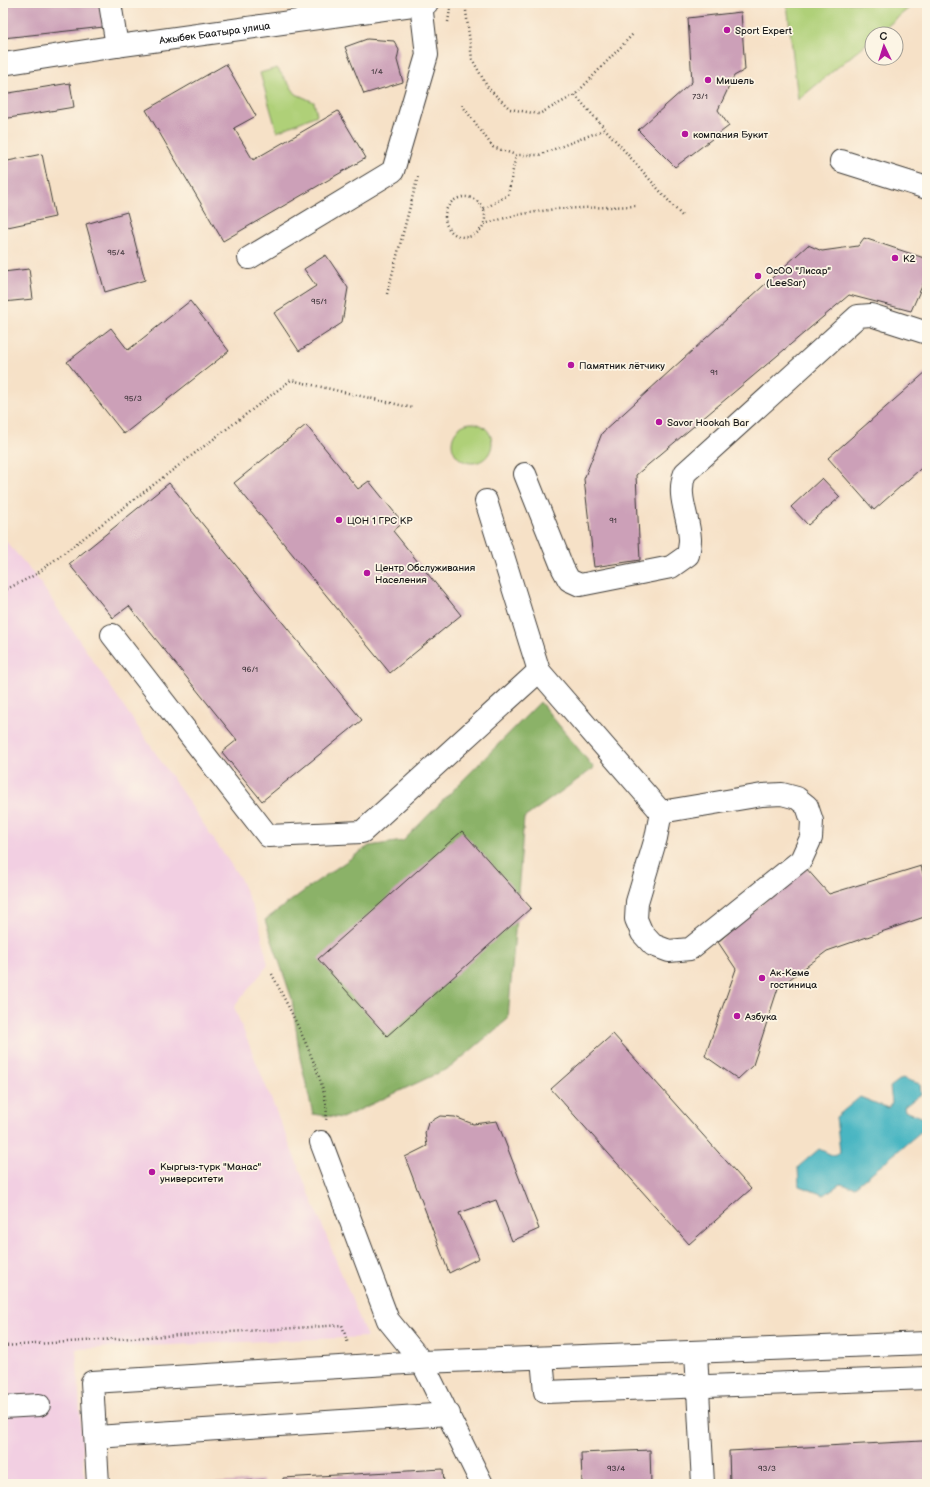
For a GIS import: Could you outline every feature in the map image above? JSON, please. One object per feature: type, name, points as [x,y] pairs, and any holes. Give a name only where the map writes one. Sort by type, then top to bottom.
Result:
[{"type":"street","points":[[110,3],[117,46]]},
{"type":"street","points":[[249,258],[393,172],[427,55],[424,3]]},
{"type":"street","name":"Ажыбек Баатыра улица","points":[[3,64],[381,6],[424,3]]},
{"type":"street","points":[[841,161],[927,188]]},
{"type":"street","points":[[525,474],[563,569],[569,580],[580,585],[671,567],[688,555],[690,539],[681,495],[681,482],[685,474],[858,316],[871,315],[927,333]]},
{"type":"street","points":[[486,501],[539,671],[661,812]]},
{"type":"street","points":[[112,635],[268,836],[362,832],[539,671]]},
{"type":"street","points":[[782,794],[797,798],[807,806],[812,820],[811,838],[801,860],[690,949],[669,951],[653,945],[642,933],[636,918],[637,902],[656,838],[661,812],[762,795],[782,794]]},
{"type":"street","points":[[322,1142],[388,1320],[422,1362],[449,1414],[482,1484]]},
{"type":"street","points":[[98,1484],[92,1382],[422,1362],[927,1343]]},
{"type":"street","points":[[696,1352],[703,1484]]},
{"type":"street","points":[[542,1358],[545,1392],[927,1378]]},
{"type":"street","points":[[3,1407],[40,1405]]},
{"type":"street","points":[[96,1437],[449,1414]]},
{"type":"path","points":[[465,3],[472,59],[488,88],[510,109],[539,114],[575,94],[634,33]]},
{"type":"path","points":[[575,94],[683,216]]},
{"type":"path","points":[[462,105],[493,147],[516,155],[539,155],[606,129]]},
{"type":"path","points":[[484,209],[508,195],[516,155]]},
{"type":"path","points":[[465,197],[476,200],[484,209],[486,216],[484,224],[480,231],[474,236],[458,236],[447,226],[445,218],[446,210],[451,203],[465,197]]},
{"type":"path","points":[[484,224],[516,215],[555,209],[636,206]]},
{"type":"path","points":[[3,591],[35,575],[291,380],[413,408]]},
{"type":"path","points":[[272,974],[317,1070],[327,1110],[322,1142]]},
{"type":"path","points":[[3,1346],[342,1325],[348,1337],[352,1366]]},
{"type":"shaded area","name":"Кыргыз-түрк \"Манас\" университети","points":[[3,538],[35,575],[240,878],[259,923],[268,965],[234,1007],[367,1337],[76,1349],[85,1484],[3,1484]]},
{"type":"green space","points":[[787,3],[915,3],[888,26],[864,26],[864,46],[798,100]]},
{"type":"green space","points":[[277,68],[296,94],[314,102],[317,115],[277,132],[260,73]]},
{"type":"green space","points":[[468,423],[476,423],[483,426],[489,432],[492,443],[489,454],[483,460],[476,463],[468,463],[461,460],[455,454],[452,447],[452,439],[455,432],[461,426]]},
{"type":"green space","points":[[540,702],[594,768],[524,818],[508,1019],[451,1067],[342,1118],[313,1114],[300,1058],[292,999],[265,920],[316,882],[369,846],[403,841]]},
{"type":"water","points":[[902,1078],[920,1084],[921,1094],[904,1107],[905,1111],[924,1118],[924,1129],[855,1187],[840,1184],[824,1195],[799,1186],[798,1167],[819,1149],[834,1156],[840,1152],[836,1117],[860,1097],[888,1108],[892,1103],[890,1087]]},
{"type":"building","points":[[3,3],[101,3],[104,27],[3,38]]},
{"type":"building","points":[[741,12],[745,70],[734,76],[718,110],[729,126],[675,167],[638,130],[692,82],[688,18]]},
{"type":"building","points":[[367,39],[394,41],[399,50],[397,60],[403,82],[364,94],[345,47]]},
{"type":"building","points":[[226,64],[256,116],[234,128],[253,160],[338,111],[366,158],[223,241],[146,110]]},
{"type":"building","points":[[70,83],[74,107],[3,119],[3,94]]},
{"type":"building","points":[[42,154],[55,217],[3,228],[3,162]]},
{"type":"building","points":[[127,212],[145,280],[105,292],[86,224]]},
{"type":"building","points":[[864,238],[927,259],[927,275],[911,311],[849,295],[636,475],[640,560],[594,567],[584,479],[602,433],[808,245],[822,251],[858,246]]},
{"type":"building","points":[[326,255],[348,288],[342,323],[299,351],[274,313],[316,286],[304,269]]},
{"type":"building","points":[[29,269],[33,299],[3,302],[3,272]]},
{"type":"building","points":[[190,301],[229,351],[124,434],[67,362],[111,328],[128,350]]},
{"type":"building","points":[[927,371],[927,463],[874,510],[828,458]]},
{"type":"building","name":"Центр Обслуживания Населения","points":[[306,425],[358,489],[369,481],[403,523],[393,531],[461,615],[390,673],[234,483]]},
{"type":"building","points":[[822,478],[840,497],[808,525],[791,507]]},
{"type":"building","points":[[169,483],[362,720],[262,801],[222,752],[237,740],[129,606],[113,618],[69,564]]},
{"type":"building","points":[[462,831],[531,908],[387,1036],[318,959]]},
{"type":"building","name":"Ак-Кеме гостиница","points":[[921,866],[927,888],[927,916],[827,951],[778,988],[753,1065],[738,1079],[705,1056],[736,969],[718,942],[805,867],[829,894]]},
{"type":"building","points":[[613,1034],[751,1189],[689,1244],[551,1089]]},
{"type":"building","points":[[440,1116],[455,1117],[473,1124],[497,1121],[539,1229],[512,1241],[496,1200],[459,1213],[479,1258],[449,1273],[405,1157],[427,1146],[425,1133],[428,1123]]},
{"type":"building","points":[[927,1441],[927,1484],[730,1484],[729,1451]]},
{"type":"building","points":[[650,1450],[651,1484],[582,1484],[581,1453]]},
{"type":"building","points":[[443,1469],[444,1484],[283,1484],[283,1478]]},
{"type":"building","points":[[264,1480],[264,1484],[215,1484],[215,1483]]},
{"type":"place","name":"Sport Expert","points":[[727,30]]},
{"type":"place","name":"Мишель","points":[[708,80]]},
{"type":"place","name":"компания Букит","points":[[685,134]]},
{"type":"place","name":"К2","points":[[895,258]]},
{"type":"place","name":"ОсОО \"Лисар\" (LeeSar)","points":[[758,276]]},
{"type":"place","name":"Памятник лётчику","points":[[571,365]]},
{"type":"place","name":"Savor Hookah Bar","points":[[659,422]]},
{"type":"place","name":"ЦОН 1 ГРС КР","points":[[339,520]]},
{"type":"place","name":"Центр Обслуживания Населения","points":[[367,573]]},
{"type":"place","name":"Ак-Кеме гостиница","points":[[762,978]]},
{"type":"place","name":"Азбука","points":[[737,1016]]},
{"type":"place","name":"Кыргыз-түрк \"Манас\" университети","points":[[152,1172]]}]
